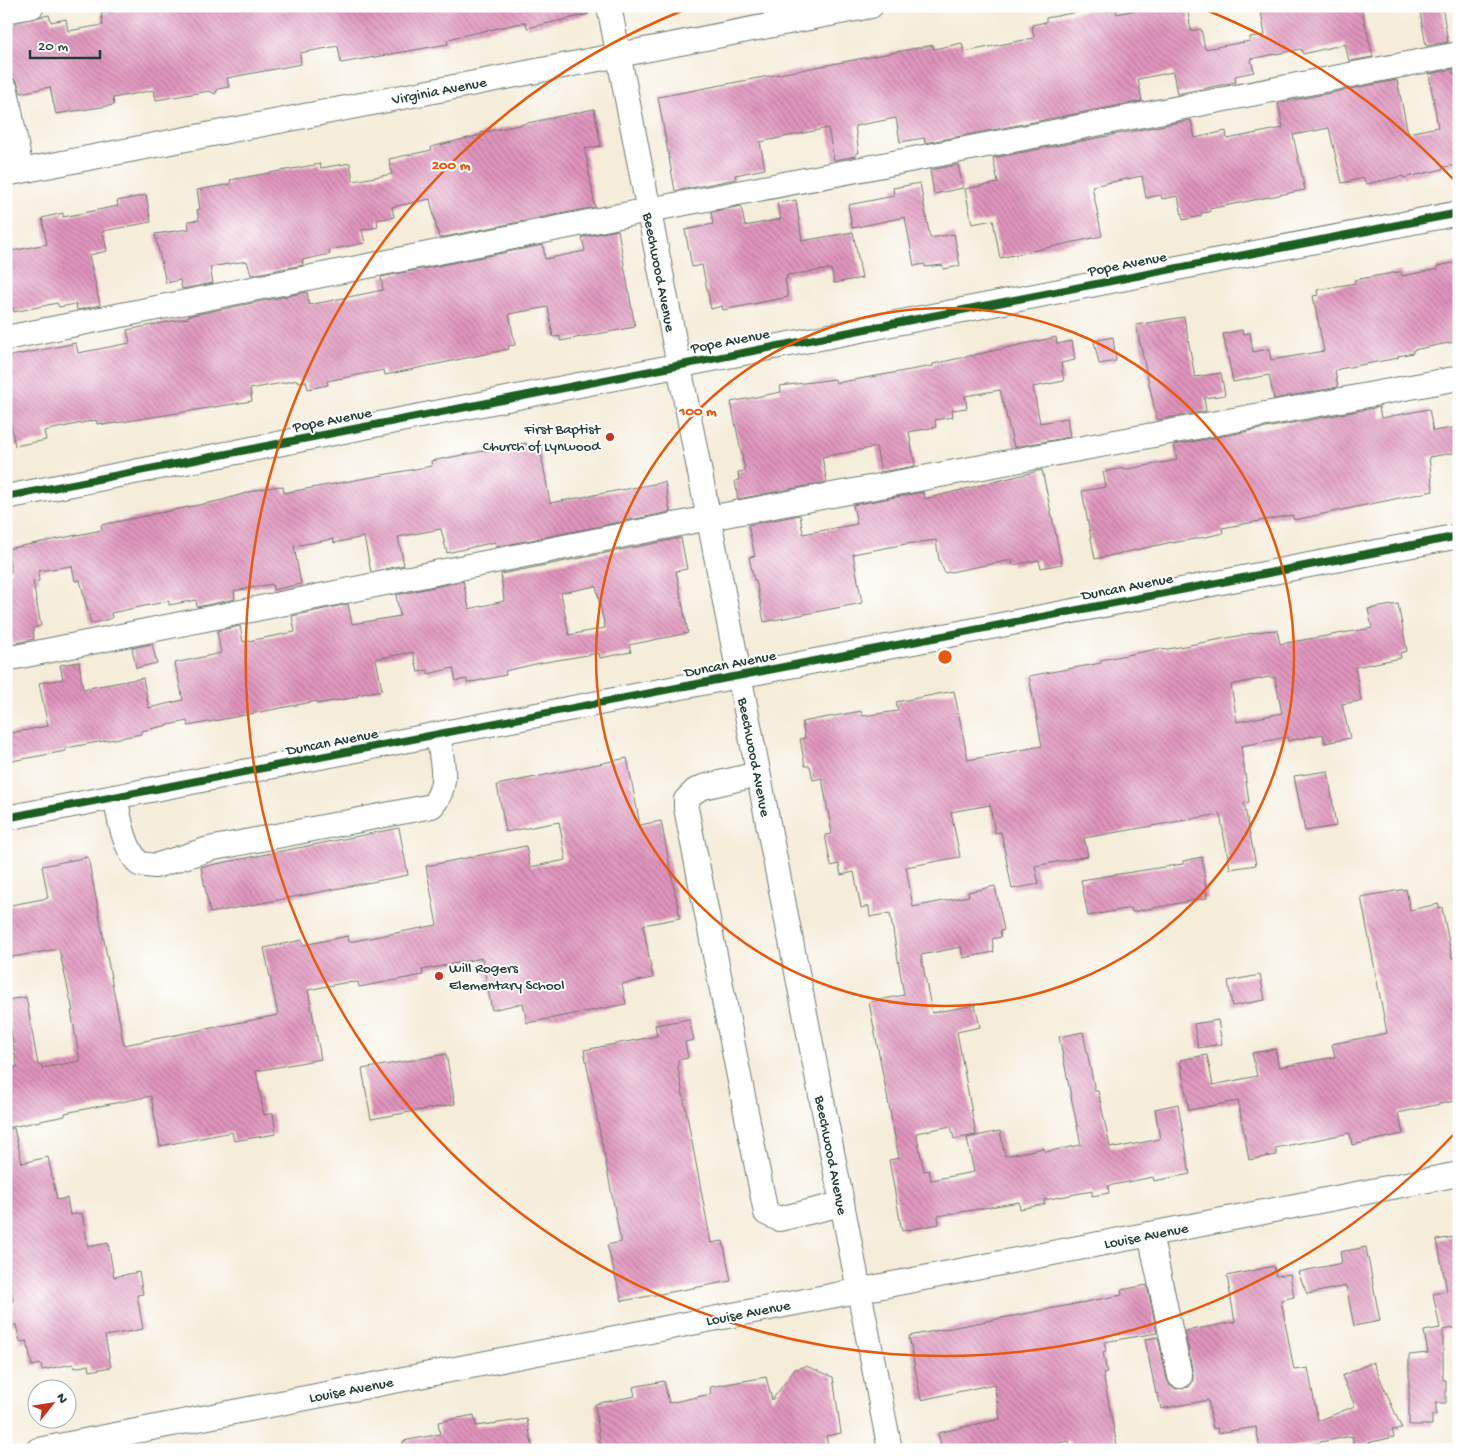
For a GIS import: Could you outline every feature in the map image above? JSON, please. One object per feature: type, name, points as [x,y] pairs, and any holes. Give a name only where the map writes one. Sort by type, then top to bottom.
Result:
[{"type":"street","points":[[6,11],[32,6]]},
{"type":"street","name":"Beechwood Avenue","points":[[609,6],[890,1450]]},
{"type":"street","name":"Virginia Avenue","points":[[14,172],[871,6]]},
{"type":"street","points":[[6,338],[648,210],[1459,54]]},
{"type":"street","points":[[6,90],[14,172]]},
{"type":"street","name":"Pope Avenue","points":[[6,497],[678,364],[1459,213]]},
{"type":"street","points":[[6,659],[709,518],[1459,378]]},
{"type":"street","name":"Duncan Avenue","points":[[6,818],[1459,536]]},
{"type":"street","points":[[115,797],[123,832],[131,854],[139,864],[155,866],[208,849],[432,806],[440,797],[444,787],[438,734]]},
{"type":"street","points":[[758,774],[703,787],[695,791],[686,800],[691,837],[766,1213],[780,1219],[842,1204]]},
{"type":"street","name":"Louise Avenue","points":[[38,1450],[1459,1174]]},
{"type":"street","points":[[1150,1234],[1180,1376]]},
{"type":"building","points":[[142,6],[588,6],[589,14],[527,28],[526,22],[456,37],[447,40],[448,44],[341,63],[338,46],[300,53],[301,64],[227,78],[229,87],[218,89],[215,94],[209,91],[156,100],[154,90],[113,98],[114,105],[56,114],[50,87],[21,93],[17,81],[11,77],[6,56],[6,24],[49,15],[51,22],[66,19],[68,31],[103,25],[101,14]]},
{"type":"building","points":[[1154,6],[1187,6],[1191,31],[1201,29],[1205,49],[1250,41],[1250,37],[1265,35],[1260,6],[1361,6],[1373,57],[1349,61],[1345,44],[1303,54],[1301,49],[1251,59],[1254,72],[1235,76],[1236,82],[1177,94],[1173,72],[1138,79],[1142,101],[925,143],[924,138],[900,142],[896,118],[855,126],[859,153],[856,153],[856,156],[834,160],[828,128],[760,142],[765,169],[735,175],[736,179],[675,191],[658,97],[933,45],[934,49],[962,43],[964,52],[1034,38],[1032,25],[1046,22],[1046,18],[1105,7],[1106,11],[1116,9],[1117,14]]},
{"type":"building","points":[[1419,6],[1442,6],[1448,42],[1426,46]]},
{"type":"building","points":[[1453,69],[1453,74],[1459,73],[1459,165],[1443,167],[1443,169],[1403,178],[1403,176],[1366,184],[1364,178],[1342,183],[1329,128],[1293,135],[1305,190],[1209,209],[1210,212],[1201,213],[1201,216],[1183,220],[1178,196],[1162,199],[1161,195],[1146,198],[1142,176],[1092,186],[1102,236],[1000,258],[993,220],[972,224],[965,189],[998,183],[993,158],[1191,120],[1195,138],[1226,131],[1227,139],[1283,128],[1278,103],[1397,80],[1408,133],[1438,127],[1429,74]]},
{"type":"building","points":[[594,109],[601,146],[585,149],[595,207],[439,238],[430,199],[392,207],[394,217],[377,220],[378,227],[362,230],[365,243],[329,250],[330,254],[302,260],[303,265],[251,275],[247,261],[210,267],[213,283],[182,289],[180,280],[166,283],[155,234],[189,229],[188,221],[199,220],[197,210],[200,209],[197,190],[231,184],[230,180],[320,164],[321,168],[350,163],[353,181],[392,174],[389,159],[432,150],[431,147],[481,135],[481,133]]},
{"type":"building","points":[[958,165],[963,188],[934,194],[930,170]]},
{"type":"building","points":[[920,183],[930,238],[954,234],[960,266],[943,269],[942,265],[925,267],[925,264],[914,266],[905,217],[852,228],[848,205],[894,196],[893,188]]},
{"type":"building","points":[[146,195],[151,222],[103,231],[107,251],[89,255],[100,305],[77,310],[76,304],[59,307],[57,303],[14,312],[13,308],[6,310],[6,252],[47,244],[42,218],[63,213],[63,217],[118,206],[117,201]]},
{"type":"building","points":[[796,200],[802,241],[853,232],[862,278],[834,283],[831,269],[787,275],[787,279],[785,279],[788,297],[723,310],[722,306],[711,309],[702,265],[692,267],[685,230],[713,224],[711,212],[741,206],[745,226],[781,219],[777,203]]},
{"type":"building","points":[[618,230],[635,327],[560,341],[560,336],[553,337],[548,307],[509,314],[515,345],[508,346],[509,349],[385,375],[384,370],[327,381],[328,385],[308,389],[306,381],[298,382],[298,380],[250,389],[252,401],[103,425],[102,423],[97,424],[96,420],[44,431],[46,440],[15,446],[6,401],[6,357],[76,343],[78,353],[130,343],[127,330],[307,292],[309,305],[383,290],[381,277],[543,245],[545,259],[585,251],[582,237]]},
{"type":"building","points":[[1459,262],[1459,341],[1413,350],[1413,353],[1398,356],[1398,358],[1339,369],[1335,371],[1338,387],[1274,399],[1269,375],[1233,382],[1223,334],[1242,330],[1243,334],[1250,333],[1253,352],[1269,349],[1271,360],[1324,351],[1313,296],[1318,295],[1317,290],[1355,283],[1354,280],[1398,272],[1401,272],[1402,276],[1438,269],[1437,266]]},
{"type":"building","points":[[1184,317],[1195,377],[1221,373],[1225,395],[1204,398],[1206,411],[1157,420],[1136,325]]},
{"type":"building","points":[[1056,337],[1057,344],[1072,341],[1075,360],[1061,363],[1064,381],[1033,387],[1040,423],[1067,418],[1070,437],[1014,447],[1000,390],[965,396],[967,408],[952,410],[953,417],[935,420],[936,427],[909,432],[915,466],[881,472],[876,447],[822,457],[827,482],[738,499],[735,481],[739,480],[738,472],[745,471],[731,402],[781,392],[780,386],[835,379],[836,383],[933,366],[933,364]]},
{"type":"building","points":[[1113,337],[1116,361],[1099,364],[1094,341]]},
{"type":"building","points":[[1379,407],[1381,418],[1429,409],[1433,431],[1459,427],[1459,452],[1429,457],[1433,491],[1294,520],[1292,515],[1222,528],[1223,533],[1095,559],[1082,491],[1106,487],[1103,472],[1177,460],[1174,445]]},
{"type":"building","points":[[526,443],[527,449],[540,447],[550,503],[665,482],[670,512],[496,547],[495,542],[447,553],[441,529],[398,537],[404,565],[371,572],[364,537],[334,543],[333,539],[294,546],[301,584],[273,590],[272,584],[234,591],[235,599],[197,607],[196,600],[169,605],[169,601],[111,613],[112,618],[91,624],[80,580],[75,581],[72,566],[38,571],[39,581],[33,582],[41,626],[33,628],[34,639],[12,644],[11,638],[6,638],[6,573],[11,572],[7,549],[102,530],[101,525],[223,500],[256,490],[280,486],[283,487],[284,493],[432,466],[431,461]]},
{"type":"building","points":[[1042,470],[1062,564],[1041,568],[1039,560],[1013,565],[1012,560],[945,573],[939,560],[936,540],[853,554],[862,603],[764,622],[756,580],[754,580],[749,557],[755,556],[748,525],[800,515],[803,534],[857,524],[853,505],[923,492],[925,499]]},
{"type":"building","points":[[681,538],[687,569],[676,571],[688,633],[629,645],[631,652],[600,658],[599,653],[540,663],[505,671],[506,675],[467,683],[467,679],[456,681],[453,668],[428,674],[428,670],[418,672],[413,652],[376,659],[382,690],[357,695],[357,697],[317,704],[317,701],[188,726],[187,721],[141,731],[141,734],[66,748],[66,751],[6,762],[6,734],[48,726],[39,683],[63,679],[60,665],[79,662],[83,689],[143,678],[149,708],[183,700],[175,663],[221,653],[217,631],[240,626],[243,642],[295,632],[292,616],[348,604],[352,624],[400,616],[396,595],[463,581],[469,609],[504,601],[501,574]],"holes":[[[596,586],[605,628],[569,635],[561,593]]]},
{"type":"building","points":[[1398,604],[1407,651],[1400,653],[1401,658],[1355,667],[1361,701],[1342,704],[1350,738],[1325,743],[1323,734],[1288,741],[1287,737],[1241,746],[1249,802],[1244,803],[1256,865],[1230,869],[1220,814],[1084,838],[1088,856],[1035,866],[1039,884],[1012,889],[1001,832],[995,833],[990,805],[951,812],[960,857],[906,867],[913,907],[969,896],[968,892],[995,886],[1004,930],[1000,931],[1001,937],[992,939],[994,952],[963,958],[961,947],[921,955],[932,1013],[975,1005],[980,1027],[957,1032],[976,1135],[954,1139],[951,1126],[916,1133],[924,1171],[929,1170],[931,1180],[974,1172],[967,1138],[1000,1131],[1005,1156],[1044,1148],[1045,1152],[1081,1145],[1059,1037],[1083,1032],[1095,1091],[1098,1091],[1110,1147],[1114,1146],[1115,1148],[1160,1139],[1155,1109],[1178,1104],[1190,1174],[1154,1181],[1153,1177],[1108,1186],[1109,1193],[1092,1196],[1092,1191],[1044,1200],[1045,1204],[1020,1209],[1019,1202],[938,1216],[939,1224],[902,1231],[889,1160],[899,1158],[869,1002],[904,995],[890,913],[870,917],[869,906],[861,908],[854,872],[841,875],[839,864],[831,866],[825,835],[832,834],[822,778],[813,780],[810,766],[805,766],[800,739],[805,738],[802,722],[861,711],[862,716],[898,711],[896,702],[954,691],[968,760],[1042,746],[1029,676],[1101,663],[1101,660],[1162,648],[1163,650],[1264,631],[1277,630],[1280,644],[1372,628],[1368,609]],"holes":[[[1269,677],[1275,678],[1282,713],[1237,722],[1231,685]]]},
{"type":"building","points":[[152,644],[157,663],[136,668],[132,648]]},
{"type":"building","points":[[627,758],[640,825],[661,821],[680,918],[643,925],[653,978],[622,984],[626,1004],[527,1023],[523,1003],[492,1010],[482,958],[422,970],[423,975],[359,987],[358,982],[308,990],[321,1059],[256,1071],[264,1115],[273,1113],[276,1134],[234,1141],[232,1132],[160,1146],[151,1096],[65,1113],[65,1116],[6,1128],[6,1070],[17,1067],[6,1000],[26,997],[38,1065],[42,1065],[42,1068],[80,1061],[71,1011],[73,1011],[59,949],[6,958],[6,906],[48,898],[42,866],[88,857],[124,1045],[278,1015],[264,948],[302,940],[303,945],[348,936],[349,942],[437,925],[426,866],[526,846],[530,867],[566,860],[559,822],[506,832],[497,785]]},
{"type":"building","points":[[1328,771],[1336,826],[1305,831],[1294,776]]},
{"type":"building","points":[[399,828],[408,875],[210,913],[201,867]]},
{"type":"building","points":[[1202,857],[1207,898],[1132,912],[1131,908],[1088,916],[1081,880],[1183,864],[1183,861]]},
{"type":"building","points":[[1406,889],[1410,910],[1439,904],[1439,908],[1442,907],[1452,958],[1459,957],[1459,1100],[1398,1113],[1403,1134],[1352,1145],[1350,1133],[1275,1148],[1277,1155],[1249,1160],[1238,1101],[1189,1110],[1180,1060],[1207,1055],[1213,1085],[1257,1076],[1252,1053],[1275,1049],[1279,1067],[1335,1057],[1332,1044],[1387,1033],[1361,897]]},
{"type":"building","points":[[1260,975],[1265,1000],[1232,1006],[1228,981]]},
{"type":"building","points":[[689,1019],[694,1040],[685,1042],[688,1058],[678,1060],[678,1068],[711,1243],[723,1241],[731,1281],[622,1301],[607,1245],[621,1242],[584,1050],[657,1036],[655,1025]]},
{"type":"building","points":[[1218,1020],[1222,1044],[1198,1048],[1194,1024]]},
{"type":"building","points":[[446,1054],[455,1104],[371,1119],[362,1069]]},
{"type":"building","points":[[14,1128],[22,1163],[48,1157],[57,1200],[67,1198],[70,1215],[82,1213],[88,1247],[108,1243],[114,1277],[139,1272],[143,1294],[137,1295],[143,1329],[105,1336],[111,1367],[90,1371],[89,1365],[74,1368],[73,1364],[42,1370],[41,1364],[32,1366],[27,1341],[20,1342],[16,1325],[6,1326],[6,1302],[13,1301],[6,1256],[6,1129]]},
{"type":"building","points":[[1459,1236],[1459,1327],[1443,1330],[1443,1380],[1446,1380],[1446,1403],[1436,1403],[1436,1415],[1432,1415],[1432,1425],[1409,1425],[1409,1355],[1428,1353],[1424,1331],[1440,1328],[1433,1294],[1447,1291],[1437,1240]]},
{"type":"building","points":[[1366,1247],[1380,1321],[1354,1326],[1346,1286],[1307,1294],[1298,1272],[1342,1263],[1340,1252]]},
{"type":"building","points":[[1274,1266],[1276,1276],[1290,1274],[1294,1297],[1281,1300],[1294,1370],[1308,1368],[1318,1421],[1355,1406],[1342,1376],[1373,1362],[1402,1429],[1392,1430],[1394,1437],[1354,1446],[1352,1436],[1278,1450],[1260,1450],[1256,1427],[1218,1433],[1217,1428],[1213,1429],[1208,1400],[1161,1409],[1158,1394],[1156,1394],[1145,1339],[1158,1337],[1170,1386],[1176,1389],[1189,1387],[1193,1381],[1193,1374],[1185,1331],[1235,1322],[1227,1276]]},
{"type":"building","points":[[1147,1285],[1157,1333],[1104,1342],[1106,1351],[1103,1352],[1107,1373],[1103,1374],[1118,1450],[1071,1450],[1069,1441],[1023,1450],[942,1450],[938,1433],[1000,1419],[994,1384],[921,1400],[909,1336],[1122,1295],[1121,1290]]},
{"type":"building","points":[[806,1366],[833,1377],[841,1433],[826,1436],[829,1450],[601,1450],[595,1404],[635,1396],[633,1387],[664,1381],[669,1403],[711,1394],[710,1387],[766,1377],[772,1400],[795,1369]]},
{"type":"building","points":[[474,1415],[476,1426],[527,1419],[533,1450],[404,1450],[403,1441],[440,1434],[438,1422]]},
{"type":"cycle path","points":[[6,497],[1459,213]]},
{"type":"cycle path","points":[[6,818],[1459,536]]},
{"type":"place","name":"First Baptist Church of Lynwood","points":[[610,437]]},
{"type":"place","name":"Will Rogers Elementary School","points":[[439,976]]}]
